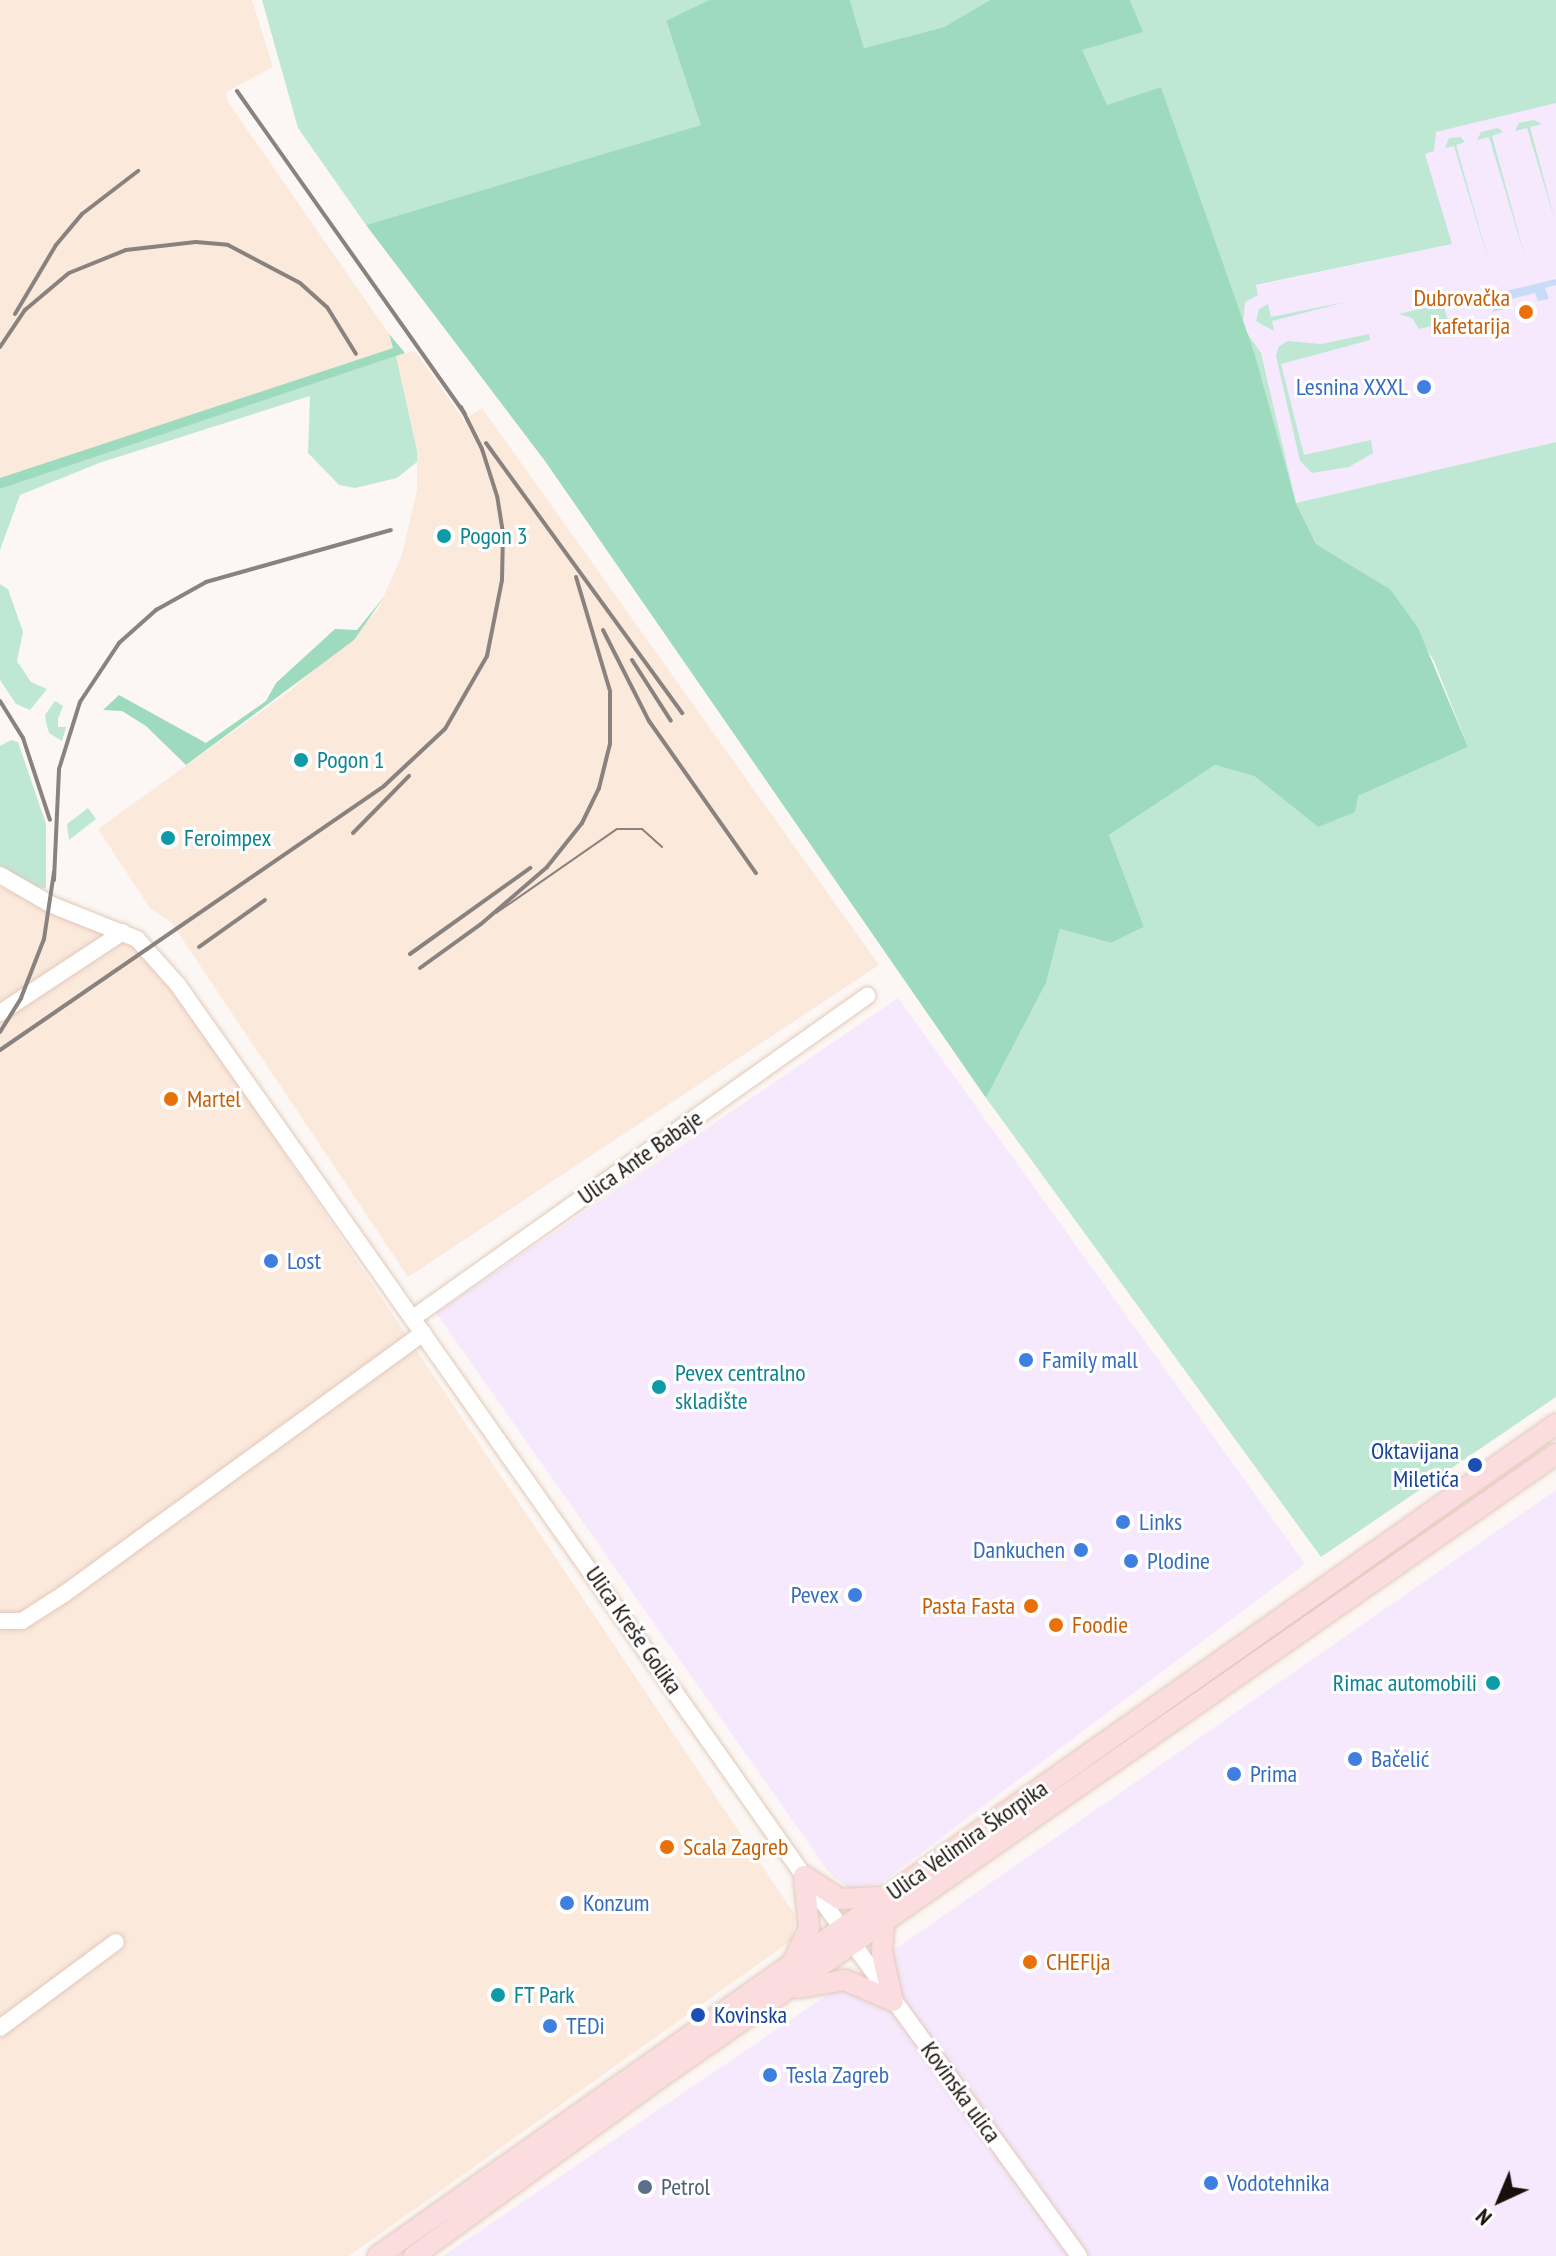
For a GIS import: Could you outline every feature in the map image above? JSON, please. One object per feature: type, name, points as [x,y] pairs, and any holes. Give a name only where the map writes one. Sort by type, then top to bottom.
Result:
[{"type":"main road","name":"Ulica Velimira Škorpika","points":[[414,2256],[779,1995],[847,1937],[890,1895],[1556,1424]]},
{"type":"main road","name":"Ulica Velimira Škorpika","points":[[378,2256],[790,1966],[884,1922],[1556,1454]]},
{"type":"main road","points":[[804,1876],[847,1900],[890,1895]]},
{"type":"main road","points":[[790,1966],[809,1928],[804,1876]]},
{"type":"main road","points":[[884,1922],[882,1953],[893,2001]]},
{"type":"main road","points":[[779,1995],[845,1980],[893,2001]]},
{"type":"street","name":"Ulica Kreše Golika","points":[[0,875],[52,905],[123,932],[149,947],[847,1937]]},
{"type":"street","points":[[0,1013],[123,932]]},
{"type":"street","name":"Ulica Ante Babaje","points":[[413,1318],[867,996]]},
{"type":"street","points":[[0,1621],[22,1621],[64,1594],[423,1333]]},
{"type":"street","name":"Kovinska ulica","points":[[847,1937],[1079,2256]]},
{"type":"street","points":[[0,2028],[116,1942]]},
{"type":"shaded area","points":[[0,0],[252,0],[273,67],[226,92],[228,102],[389,334],[393,348],[0,478]]},
{"type":"shaded area","points":[[1556,87],[1556,442],[1296,503],[1254,352],[1231,291],[1443,246],[1407,116]]},
{"type":"shaded area","points":[[415,351],[464,420],[482,408],[879,965],[408,1277],[171,922],[150,908],[98,829],[291,690],[377,611],[402,555],[417,490],[417,451],[396,356]]},
{"type":"shaded area","points":[[0,887],[151,954],[795,1915],[792,1940],[349,2256],[0,2256]]},
{"type":"shaded area","points":[[898,998],[1305,1564],[880,1884],[851,1889],[831,1875],[436,1313]]},
{"type":"shaded area","points":[[1556,1490],[1556,2256],[443,2256],[917,1934]]},
{"type":"green space","points":[[262,0],[709,0],[666,22],[702,125],[366,225],[298,128]]},
{"type":"green space","points":[[709,0],[850,0],[864,48],[944,27],[990,0],[1130,0],[1143,32],[1082,50],[1107,105],[1161,87],[1254,352],[1296,503],[1316,544],[1390,589],[1418,628],[1468,747],[1358,796],[1355,812],[1318,827],[1254,776],[1215,765],[1109,835],[1144,927],[1111,943],[1060,929],[1046,983],[986,1098],[545,461],[366,225],[701,125],[666,21]]},
{"type":"green space","points":[[850,0],[990,0],[944,27],[864,48]]},
{"type":"green space","points":[[1130,0],[1556,0],[1556,103],[1436,132],[1434,151],[1425,154],[1452,244],[1256,285],[1258,295],[1245,302],[1243,324],[1161,87],[1107,106],[1081,49],[1142,32]]},
{"type":"green space","points":[[1534,120],[1542,124],[1530,127],[1556,224],[1527,128],[1515,131],[1519,123]]},
{"type":"green space","points":[[1498,128],[1503,132],[1492,136],[1526,260],[1489,137],[1477,140],[1481,132]]},
{"type":"green space","points":[[1461,137],[1465,142],[1456,145],[1491,269],[1454,146],[1445,148],[1449,138]]},
{"type":"green space","points":[[1350,301],[1272,321],[1274,331],[1256,321],[1259,309],[1268,304],[1271,317]]},
{"type":"green space","points":[[1436,305],[1444,307],[1448,322],[1419,329],[1412,318],[1399,314]]},
{"type":"green space","points":[[1247,333],[1261,353],[1296,503]]},
{"type":"green space","points":[[389,334],[405,353],[0,489],[0,478],[393,348]]},
{"type":"green space","points":[[1369,334],[1370,340],[1281,364],[1304,455],[1371,440],[1373,453],[1349,467],[1312,473],[1300,461],[1276,356],[1279,346],[1288,341],[1321,344]]},
{"type":"green space","points":[[396,356],[417,451],[417,462],[397,478],[355,488],[339,485],[308,453],[310,396],[99,463],[20,495],[0,550],[0,489]]},
{"type":"green space","points":[[1556,442],[1556,1397],[1321,1557],[986,1098],[1046,983],[1060,929],[1111,943],[1144,927],[1109,835],[1215,765],[1254,776],[1318,827],[1358,796],[1468,747],[1434,661],[1390,589],[1316,544],[1296,503]]},
{"type":"green space","points":[[0,584],[8,589],[23,632],[17,661],[31,682],[47,689],[30,710],[16,704],[0,680]]},
{"type":"green space","points":[[384,597],[354,640],[186,765],[146,726],[122,711],[103,710],[119,695],[206,743],[266,701],[276,683],[335,629],[357,630]]},
{"type":"green space","points":[[55,701],[63,706],[58,719],[58,727],[66,727],[62,741],[49,733],[46,722],[45,715]]},
{"type":"green space","points":[[11,740],[18,742],[46,824],[46,888],[29,886],[0,867],[0,746]]},
{"type":"green space","points":[[88,808],[96,819],[69,840],[67,824]]},
{"type":"water","points":[[1556,279],[1556,285],[1545,288],[1549,299],[1538,301],[1535,293],[1507,300],[1508,308],[1493,312],[1493,300],[1502,292]]},
{"type":"tram line","points":[[496,913],[617,829],[642,829],[662,847]]},
{"type":"railway","points":[[237,91],[465,414]]},
{"type":"railway","points":[[15,314],[56,245],[82,214],[138,171]]},
{"type":"railway","points":[[0,347],[25,310],[69,273],[126,250],[196,242],[228,245],[300,283],[327,307],[356,354]]},
{"type":"railway","points":[[0,1050],[384,786],[445,729],[487,656],[502,580],[503,533],[497,496],[482,449],[461,407]]},
{"type":"railway","points":[[486,443],[682,713]]},
{"type":"railway","points":[[54,880],[59,769],[80,702],[119,643],[156,610],[206,582],[391,530]]},
{"type":"railway","points":[[420,968],[481,924],[547,867],[582,823],[599,788],[610,744],[610,691],[576,577]]},
{"type":"railway","points":[[603,630],[649,721],[756,873]]},
{"type":"railway","points":[[632,660],[671,721]]},
{"type":"railway","points":[[0,701],[23,738],[50,820]]},
{"type":"railway","points":[[353,833],[409,776]]},
{"type":"railway","points":[[410,954],[530,868]]},
{"type":"railway","points":[[0,1032],[21,998],[44,939],[54,872]]},
{"type":"railway","points":[[199,947],[265,900]]},
{"type":"place","name":"Dubrovačka kafetarija","points":[[1526,312]]},
{"type":"place","name":"Lesnina XXXL","points":[[1424,387]]},
{"type":"place","name":"Pogon 3","points":[[444,536]]},
{"type":"place","name":"Pogon 1","points":[[301,760]]},
{"type":"place","name":"Feroimpex","points":[[168,838]]},
{"type":"place","name":"Martel","points":[[171,1099]]},
{"type":"place","name":"Lost","points":[[271,1261]]},
{"type":"place","name":"Family mall","points":[[1026,1360]]},
{"type":"place","name":"Pevex centralno skladište","points":[[659,1387]]},
{"type":"place","name":"Oktavijana Miletića","points":[[1475,1465]]},
{"type":"place","name":"Links","points":[[1123,1522]]},
{"type":"place","name":"Dankuchen","points":[[1081,1550]]},
{"type":"place","name":"Plodine","points":[[1131,1561]]},
{"type":"place","name":"Pevex","points":[[855,1595]]},
{"type":"place","name":"Pasta Fasta","points":[[1031,1606]]},
{"type":"place","name":"Foodie","points":[[1056,1625]]},
{"type":"place","name":"Rimac automobili","points":[[1493,1683]]},
{"type":"place","name":"Bačelić","points":[[1355,1759]]},
{"type":"place","name":"Prima","points":[[1234,1774]]},
{"type":"place","name":"Scala Zagreb","points":[[667,1847]]},
{"type":"place","name":"Konzum","points":[[567,1903]]},
{"type":"place","name":"CHEFlja","points":[[1030,1962]]},
{"type":"place","name":"FT Park","points":[[498,1995]]},
{"type":"place","name":"Kovinska","points":[[698,2015]]},
{"type":"place","name":"TEDi","points":[[550,2026]]},
{"type":"place","name":"Tesla Zagreb","points":[[770,2075]]},
{"type":"place","name":"Vodotehnika","points":[[1211,2183]]},
{"type":"place","name":"Petrol","points":[[645,2187]]}]
